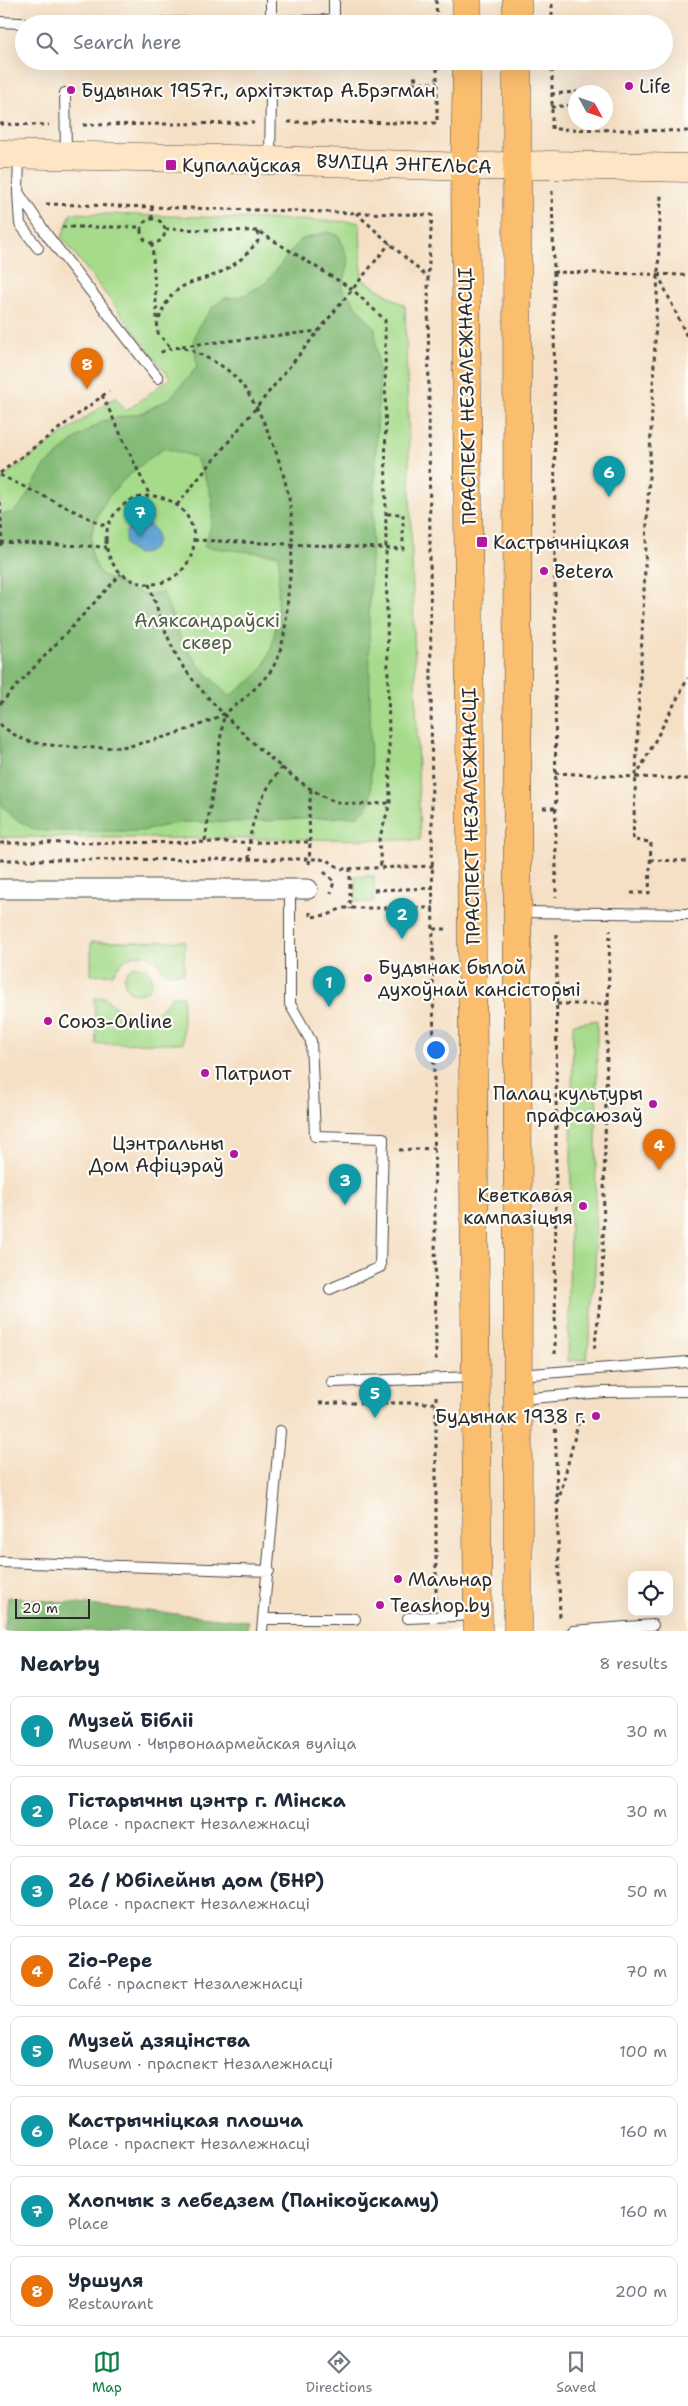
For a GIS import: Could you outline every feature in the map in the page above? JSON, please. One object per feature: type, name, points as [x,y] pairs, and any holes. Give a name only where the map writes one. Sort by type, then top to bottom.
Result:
[{"type":"main road","points":[[467,15],[468,0]]},
{"type":"main road","points":[[517,0],[517,15]]},
{"type":"main road","name":"ПРАСПЕКТ НЕЗАЛЕЖНАСЦІ","points":[[466,70],[465,167],[478,1623]]},
{"type":"main road","points":[[517,70],[518,1631]]},
{"type":"street","name":"ВУЛІЦА ЭНГЕЛЬСА","points":[[9,154],[465,167],[688,168]]},
{"type":"street","points":[[0,888],[299,889]]},
{"type":"lane","points":[[271,0],[271,15]]},
{"type":"lane","points":[[334,0],[334,15]]},
{"type":"lane","points":[[0,22],[15,23]]},
{"type":"lane","points":[[65,93],[66,155]]},
{"type":"lane","points":[[270,160],[271,94]]},
{"type":"lane","points":[[9,154],[18,192],[20,224],[38,248]]},
{"type":"lane","points":[[18,192],[47,235],[158,378]]},
{"type":"lane","points":[[299,889],[290,1004],[311,1041],[315,1136],[383,1138],[380,1267],[330,1289]]},
{"type":"lane","points":[[518,912],[688,914]]},
{"type":"lane","points":[[517,1387],[555,1373],[688,1362]]},
{"type":"lane","points":[[332,1382],[476,1376]]},
{"type":"lane","points":[[517,1387],[555,1396],[585,1393],[688,1391]]},
{"type":"lane","points":[[262,1631],[269,1571],[280,1431]]},
{"type":"lane","points":[[0,1562],[269,1571]]},
{"type":"lane","points":[[408,1618],[436,1616],[478,1623]]},
{"type":"lane","points":[[264,1619],[355,1619]]},
{"type":"lane","points":[[573,1631],[653,1624]]},
{"type":"path","points":[[436,0],[436,15]]},
{"type":"path","points":[[552,0],[552,15]]},
{"type":"path","points":[[0,124],[65,126],[270,122],[437,123],[437,70]]},
{"type":"path","points":[[552,70],[552,129],[688,131]]},
{"type":"path","points":[[416,78],[413,78],[413,83],[437,83]]},
{"type":"path","points":[[425,88],[437,88]]},
{"type":"path","points":[[551,94],[568,93]]},
{"type":"path","points":[[551,107],[568,105]]},
{"type":"path","points":[[552,191],[554,272],[555,773],[553,808],[557,1004],[555,1373]]},
{"type":"path","points":[[18,192],[37,204],[432,215],[428,278],[436,1148],[436,1616]]},
{"type":"path","points":[[630,894],[649,893],[651,842],[632,840],[661,195],[651,195]]},
{"type":"path","points":[[152,207],[152,219]]},
{"type":"path","points":[[356,213],[428,278]]},
{"type":"path","points":[[152,219],[161,222],[164,229],[162,238],[152,242],[143,236],[142,227],[145,222],[152,219]]},
{"type":"path","points":[[57,226],[142,227]]},
{"type":"path","points":[[164,229],[258,231],[352,289],[385,320],[390,802],[379,840],[381,867]]},
{"type":"path","points":[[159,319],[164,305],[179,287],[233,266],[258,241],[258,231]]},
{"type":"path","points":[[152,242],[159,319],[158,333],[170,347]]},
{"type":"path","points":[[177,505],[390,243]]},
{"type":"path","points":[[554,272],[688,275]]},
{"type":"path","points":[[658,274],[688,339]]},
{"type":"path","points":[[146,363],[170,347],[318,331]]},
{"type":"path","points":[[0,724],[23,739],[45,744],[124,747],[159,740],[224,714],[266,676],[276,660],[284,639],[291,545],[292,514],[285,482],[257,407],[243,385],[223,366],[182,346]]},
{"type":"path","points":[[107,528],[0,474],[102,395],[110,391]]},
{"type":"path","points":[[102,395],[150,496]]},
{"type":"path","points":[[150,496],[160,497],[177,505],[189,521],[194,540],[191,557],[181,571],[166,581],[149,584],[139,583],[121,574],[111,562],[106,547],[107,528],[116,511],[124,504],[141,497],[150,496]]},
{"type":"path","points":[[0,502],[0,546]]},
{"type":"path","points":[[194,540],[403,549],[403,514],[387,514]]},
{"type":"path","points":[[1,542],[106,547]]},
{"type":"path","points":[[0,704],[121,574]]},
{"type":"path","points":[[149,584],[164,632],[181,663],[224,714],[282,767],[311,790],[334,801],[354,804],[390,802]]},
{"type":"path","points":[[636,777],[688,678]]},
{"type":"path","points":[[205,841],[224,714]]},
{"type":"path","points":[[249,859],[249,843],[257,809],[267,787],[282,767]]},
{"type":"path","points":[[555,773],[688,779]]},
{"type":"path","points":[[311,790],[309,860],[299,889],[310,917],[328,915],[342,908],[434,908]]},
{"type":"path","points":[[0,843],[310,842]]},
{"type":"path","points":[[0,860],[329,860],[341,869],[434,866]]},
{"type":"path","points":[[650,860],[688,861]]},
{"type":"path","points":[[350,868],[350,909]]},
{"type":"path","points":[[374,890],[434,888]]},
{"type":"path","points":[[591,1370],[602,1285],[610,913]]},
{"type":"path","points":[[557,1004],[608,1004]]},
{"type":"path","points":[[400,1150],[436,1148]]},
{"type":"path","points":[[557,1507],[585,1393]]},
{"type":"path","points":[[555,1396],[560,1622]]},
{"type":"path","points":[[319,1403],[436,1403]]},
{"type":"green space","name":"Аляксандраўскі сквер","points":[[71,213],[360,222],[362,279],[405,306],[420,840],[0,837],[0,479],[115,397],[126,411],[170,378],[62,237]]},
{"type":"green space","name":"Аляксандраўскі сквер","points":[[327,232],[339,236],[349,262],[342,288],[375,329],[379,382],[369,607],[371,794],[368,807],[358,816],[248,822],[181,822],[142,831],[35,830],[11,816],[0,803],[0,514],[13,513],[22,503],[44,467],[78,437],[103,421],[144,412],[170,398],[197,367],[194,340],[198,327],[214,306],[225,298],[240,297],[265,284],[300,240]],"holes":[[[165,448],[195,457],[210,491],[212,501],[211,522],[204,547],[279,555],[277,614],[268,658],[255,677],[229,697],[198,664],[181,640],[163,592],[144,595],[101,575],[92,554],[91,537],[95,521],[103,506],[125,479],[138,467]]]},
{"type":"green space","points":[[355,876],[374,876],[374,902],[356,902]]},
{"type":"green space","points":[[185,941],[184,973],[165,973],[156,960],[150,956],[137,955],[126,959],[113,974],[91,975],[91,942]]},
{"type":"green space","points":[[138,966],[148,970],[152,980],[148,990],[138,994],[128,990],[124,980],[128,970]]},
{"type":"green space","points":[[171,996],[183,996],[183,1043],[96,1044],[94,998],[105,997],[112,1005],[121,1010],[139,1015],[157,1011],[165,1005]]},
{"type":"green space","points":[[597,1020],[595,1284],[587,1359],[568,1361],[573,1024]]},
{"type":"green space","points":[[8,1597],[248,1621],[247,1631],[4,1631]]},
{"type":"water","points":[[141,522],[152,527],[157,538],[152,549],[141,554],[130,549],[125,538],[130,527]]},
{"type":"place","name":"Life","points":[[629,86]]},
{"type":"place","name":"Будынак 1957г., архітэктар А.Брэгман","points":[[71,90]]},
{"type":"place","name":"Купалаўская","points":[[171,165]]},
{"type":"place","name":"Уршуля","points":[[87,389]]},
{"type":"place","name":"Кастрычніцкая плошча","points":[[609,497]]},
{"type":"place","name":"Хлопчык з лебедзем (Панікоўскаму)","points":[[140,537]]},
{"type":"place","name":"Кастрычніцкая","points":[[482,542]]},
{"type":"place","name":"Betera","points":[[544,571]]},
{"type":"place","name":"Гістарычны цэнтр г. Мінска","points":[[402,939]]},
{"type":"place","name":"Будынак былой духоўнай кансісторыі","points":[[368,978]]},
{"type":"place","name":"Музей Бібліі","points":[[329,1007]]},
{"type":"place","name":"Союз-Online","points":[[48,1021]]},
{"type":"place","name":"Патриот","points":[[205,1073]]},
{"type":"place","name":"Палац культуры прафсаюзаў","points":[[653,1104]]},
{"type":"place","name":"Цэнтральны Дом Афіцэраў","points":[[234,1154]]},
{"type":"place","name":"Zio-Pepe","points":[[659,1170]]},
{"type":"place","name":"26 / Юбілейны дом (БНР)","points":[[345,1205]]},
{"type":"place","name":"Кветкавая кампазіцыя","points":[[583,1206]]},
{"type":"place","name":"Будынак 1938 г.","points":[[596,1416]]},
{"type":"place","name":"Музей дзяцінства","points":[[375,1418]]},
{"type":"place","name":"Мальнар","points":[[398,1579]]},
{"type":"place","name":"Teashop.by","points":[[380,1605]]}]
